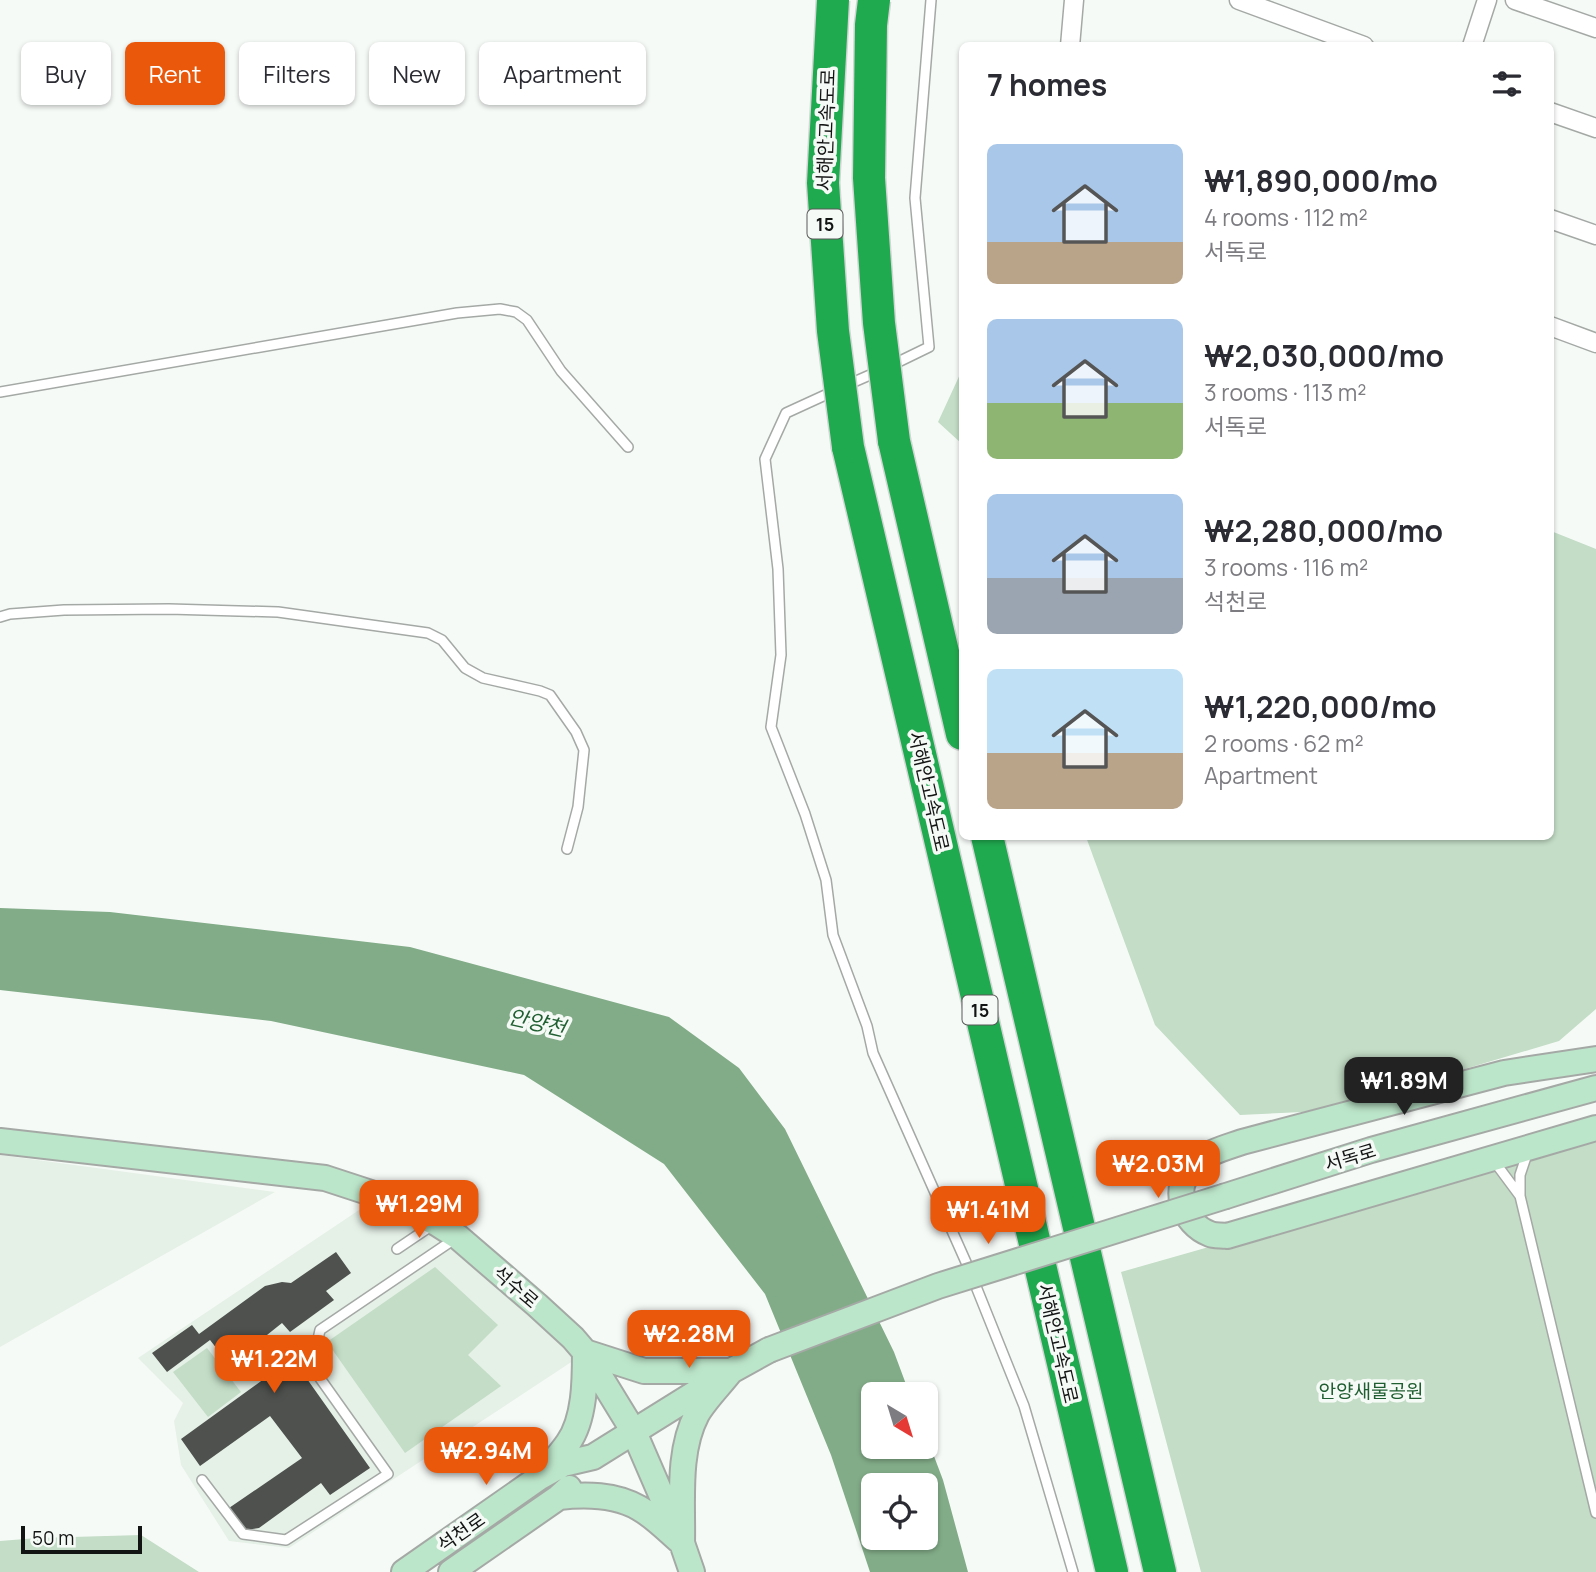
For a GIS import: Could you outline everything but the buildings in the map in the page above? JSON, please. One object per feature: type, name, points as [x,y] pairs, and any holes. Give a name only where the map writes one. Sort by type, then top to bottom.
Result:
[{"type":"highway","name":"서해안고속도로","points":[[833,0],[822,183],[833,331],[848,447],[1112,1572]]},
{"type":"highway","points":[[874,0],[871,25],[869,178],[879,323],[894,441],[959,721]]},
{"type":"highway","name":"15","points":[[988,840],[1160,1572]]},
{"type":"street","points":[[1070,42],[1074,0]]},
{"type":"street","points":[[1239,0],[1353,42]]},
{"type":"street","points":[[1473,42],[1487,0]]},
{"type":"street","points":[[1515,0],[1596,28]]},
{"type":"street","points":[[1554,113],[1596,128]]},
{"type":"street","points":[[1554,220],[1596,235]]},
{"type":"street","points":[[1554,327],[1596,343]]},
{"type":"street","points":[[1596,1059],[1504,1073],[1242,1142],[1210,1153],[1193,1167],[1183,1180],[1181,1195],[1183,1205],[1195,1224],[1212,1234],[1227,1236],[1596,1128]]},
{"type":"street","name":"서독로","points":[[769,1350],[938,1286],[1371,1150],[1596,1088]]},
{"type":"street","name":"석수로","points":[[0,1141],[325,1178],[377,1195],[436,1223],[458,1237],[537,1305],[585,1352],[634,1432],[692,1572]]},
{"type":"street","name":"석천로","points":[[404,1572],[540,1477],[563,1464],[593,1457],[769,1350]]},
{"type":"street","points":[[540,1477],[575,1432],[584,1390],[585,1352],[644,1371],[731,1371]]},
{"type":"street","points":[[682,1543],[683,1472],[687,1442],[697,1413],[731,1371]]},
{"type":"street","name":"석천로","points":[[451,1572],[559,1497],[573,1485],[593,1457]]},
{"type":"street","points":[[559,1497],[578,1495],[622,1499],[642,1509],[682,1543]]},
{"type":"lane","points":[[931,0],[915,198],[929,347],[786,413],[765,459],[778,569],[781,655],[771,727],[805,814],[826,880],[833,935],[867,1026],[873,1053],[969,1269],[1024,1406],[1073,1572]]},
{"type":"lane","points":[[0,392],[457,313],[500,309],[516,312],[527,320],[561,370],[628,447]]},
{"type":"lane","points":[[0,617],[64,610],[278,612],[428,633],[442,640],[465,668],[483,678],[550,695],[576,732],[583,750],[578,807],[567,849]]},
{"type":"lane","points":[[1529,1148],[1520,1175],[1520,1196],[1596,1513]]},
{"type":"lane","points":[[1492,1158],[1520,1196]]},
{"type":"lane","points":[[397,1249],[436,1223]]},
{"type":"lane","points":[[202,1480],[243,1534],[286,1540],[388,1474],[312,1367],[320,1330],[458,1237]]},
{"type":"shaded area","points":[[0,1155],[275,1192],[0,1347]]},
{"type":"shaded area","points":[[374,1200],[433,1228],[582,1355],[289,1548],[229,1541],[181,1465],[174,1421],[183,1403],[138,1358]]},
{"type":"green space","points":[[959,376],[959,441],[938,422]]},
{"type":"green space","points":[[1554,532],[1596,549],[1596,1009],[1559,1041],[1324,1111],[1240,1115],[1155,1025],[1087,840],[1554,840]]},
{"type":"green space","name":"안양새물공원","points":[[1596,1137],[1596,1572],[1201,1572],[1121,1272]]},
{"type":"green space","points":[[435,1267],[498,1325],[468,1355],[501,1386],[405,1453],[327,1342]]},
{"type":"green space","points":[[207,1348],[241,1392],[208,1417],[173,1372]]},
{"type":"green space","points":[[141,1535],[199,1572],[0,1572],[0,1541]]},
{"type":"water","name":"안양천","points":[[0,908],[110,912],[410,947],[669,1017],[739,1068],[785,1129],[894,1352],[905,1382],[861,1382],[861,1460],[935,1460],[968,1572],[870,1572],[863,1550],[938,1550],[938,1473],[861,1473],[861,1545],[831,1455],[765,1294],[664,1164],[524,1075],[271,1021],[0,990]]}]
